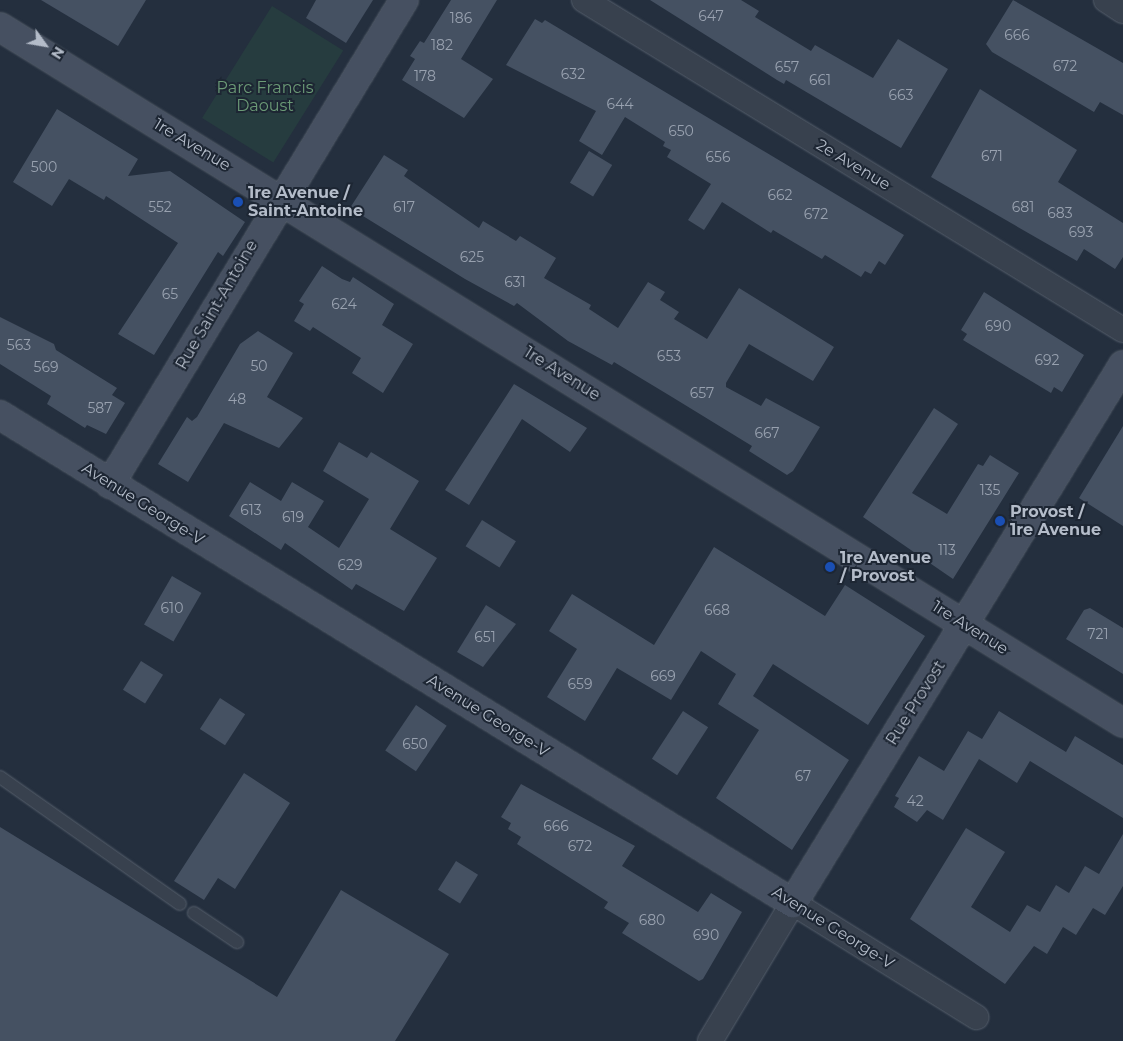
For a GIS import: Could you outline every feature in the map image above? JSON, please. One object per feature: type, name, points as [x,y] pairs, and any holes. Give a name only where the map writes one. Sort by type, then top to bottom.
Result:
[{"type":"street","name":"Rue Saint-Antoine","points":[[110,484],[404,0]]},
{"type":"street","name":"2e Avenue","points":[[584,0],[1123,330]]},
{"type":"street","points":[[1106,0],[1123,11]]},
{"type":"street","name":"1re Avenue","points":[[0,27],[1123,723]]},
{"type":"street","name":"Rue Provost","points":[[710,1041],[793,902],[965,625],[1123,365]]},
{"type":"street","name":"Avenue George-V","points":[[0,415],[793,902],[976,1017]]},
{"type":"lane","points":[[0,777],[180,904]]},
{"type":"lane","points":[[194,914],[237,942]]},
{"type":"green space","name":"Parc Francis Daoust","points":[[272,6],[343,51],[273,162],[202,118]]},
{"type":"building","points":[[41,0],[146,0],[118,46]]},
{"type":"building","points":[[316,0],[373,0],[346,43],[306,18]]},
{"type":"building","points":[[451,0],[497,0],[461,59],[493,79],[464,118],[402,80],[415,59],[410,56],[420,41],[424,43]]},
{"type":"building","points":[[650,0],[741,0],[759,11],[755,17],[811,51],[815,45],[873,78],[898,39],[948,69],[901,148],[786,80],[784,84],[777,80]]},
{"type":"building","points":[[1013,0],[1123,63],[1123,115],[1100,102],[1094,112],[992,52],[986,44]]},
{"type":"building","points":[[535,19],[542,23],[545,20],[904,235],[885,265],[879,261],[871,274],[865,271],[861,277],[825,255],[822,259],[773,230],[771,233],[722,202],[704,230],[688,220],[711,184],[667,157],[671,150],[663,146],[665,142],[625,117],[602,155],[579,141],[596,111],[506,65]]},
{"type":"building","points":[[980,89],[1077,150],[1058,182],[1123,223],[1123,257],[1115,269],[1084,249],[1077,261],[931,177]]},
{"type":"building","points":[[57,109],[138,159],[128,176],[170,171],[245,222],[223,256],[218,252],[154,355],[118,334],[178,243],[106,196],[104,200],[69,179],[52,206],[13,182]]},
{"type":"building","points":[[589,151],[612,165],[593,197],[570,183]]},
{"type":"building","points":[[384,155],[408,170],[404,176],[479,228],[483,221],[516,241],[520,236],[556,258],[544,278],[591,305],[589,309],[618,328],[648,282],[665,292],[660,300],[679,312],[674,319],[707,339],[739,288],[834,347],[813,381],[749,344],[726,383],[726,387],[761,406],[766,398],[820,427],[793,471],[787,475],[749,451],[752,446],[672,397],[614,362],[612,365],[568,341],[517,303],[514,306],[465,279],[350,208]]},
{"type":"building","points":[[322,266],[350,282],[353,277],[394,304],[382,325],[413,344],[383,393],[352,373],[361,358],[313,327],[310,331],[294,321],[304,304],[299,301]]},
{"type":"building","points":[[984,292],[1084,355],[1062,392],[1054,387],[1051,393],[963,340],[967,334],[961,330]]},
{"type":"building","points":[[0,317],[54,344],[56,350],[117,388],[112,395],[125,403],[106,434],[87,425],[85,428],[47,404],[51,396],[0,364]]},
{"type":"building","points":[[258,331],[293,353],[267,397],[303,418],[279,448],[224,423],[188,482],[158,464],[187,417],[192,421],[197,417],[240,344]]},
{"type":"building","points":[[514,384],[587,428],[570,452],[522,419],[469,505],[445,490]]},
{"type":"building","points":[[934,408],[958,424],[912,493],[947,514],[978,464],[983,466],[990,455],[1019,473],[953,579],[863,517]]},
{"type":"building","points":[[1123,426],[1123,526],[1079,498]]},
{"type":"building","points":[[339,442],[367,458],[371,452],[419,481],[390,529],[437,558],[404,611],[356,584],[352,590],[285,543],[281,550],[229,516],[250,482],[281,501],[292,482],[324,501],[308,527],[339,548],[369,499],[323,471]]},
{"type":"building","points":[[482,520],[516,541],[499,567],[466,546]]},
{"type":"building","points":[[714,547],[825,616],[845,585],[925,636],[868,725],[773,664],[753,696],[849,760],[792,850],[716,798],[759,730],[718,704],[736,674],[701,651],[671,700],[617,668],[585,721],[547,697],[577,649],[549,631],[572,594],[654,645]]},
{"type":"building","points":[[172,576],[201,593],[173,641],[144,624]]},
{"type":"building","points":[[486,605],[516,624],[483,667],[457,652]]},
{"type":"building","points":[[1090,608],[1123,628],[1123,674],[1066,639],[1084,610]]},
{"type":"building","points":[[141,661],[163,675],[145,704],[123,690]]},
{"type":"building","points":[[220,698],[245,714],[225,745],[200,729]]},
{"type":"building","points":[[416,705],[447,726],[416,771],[385,751]]},
{"type":"building","points":[[683,711],[708,727],[677,775],[652,759]]},
{"type":"building","points":[[999,711],[1066,752],[1075,736],[1123,765],[1123,818],[1030,761],[1017,783],[979,759],[943,820],[927,810],[917,822],[894,807],[899,798],[895,796],[919,756],[944,771],[968,731],[982,739]]},
{"type":"building","points":[[244,773],[290,803],[235,889],[218,878],[204,900],[174,881]]},
{"type":"building","points":[[521,784],[635,846],[622,866],[698,912],[711,893],[742,912],[703,979],[699,981],[622,933],[629,923],[604,908],[608,902],[517,844],[521,837],[508,829],[511,823],[501,817]]},
{"type":"building","points":[[0,827],[277,997],[341,890],[449,954],[395,1041],[0,1041]]},
{"type":"building","points":[[966,828],[1005,852],[971,907],[1010,932],[1027,905],[1040,912],[1056,885],[1069,893],[1085,866],[1099,874],[1123,834],[1123,886],[1105,915],[1093,908],[1076,935],[1063,927],[1047,954],[1034,946],[1005,984],[910,919]]},
{"type":"building","points":[[456,861],[478,875],[460,904],[438,890]]},
{"type":"place","name":"1re Avenue / Saint-Antoine","points":[[238,202]]},
{"type":"place","name":"Provost / 1re Avenue","points":[[1000,521]]},
{"type":"place","name":"1re Avenue / Provost","points":[[830,567]]}]
